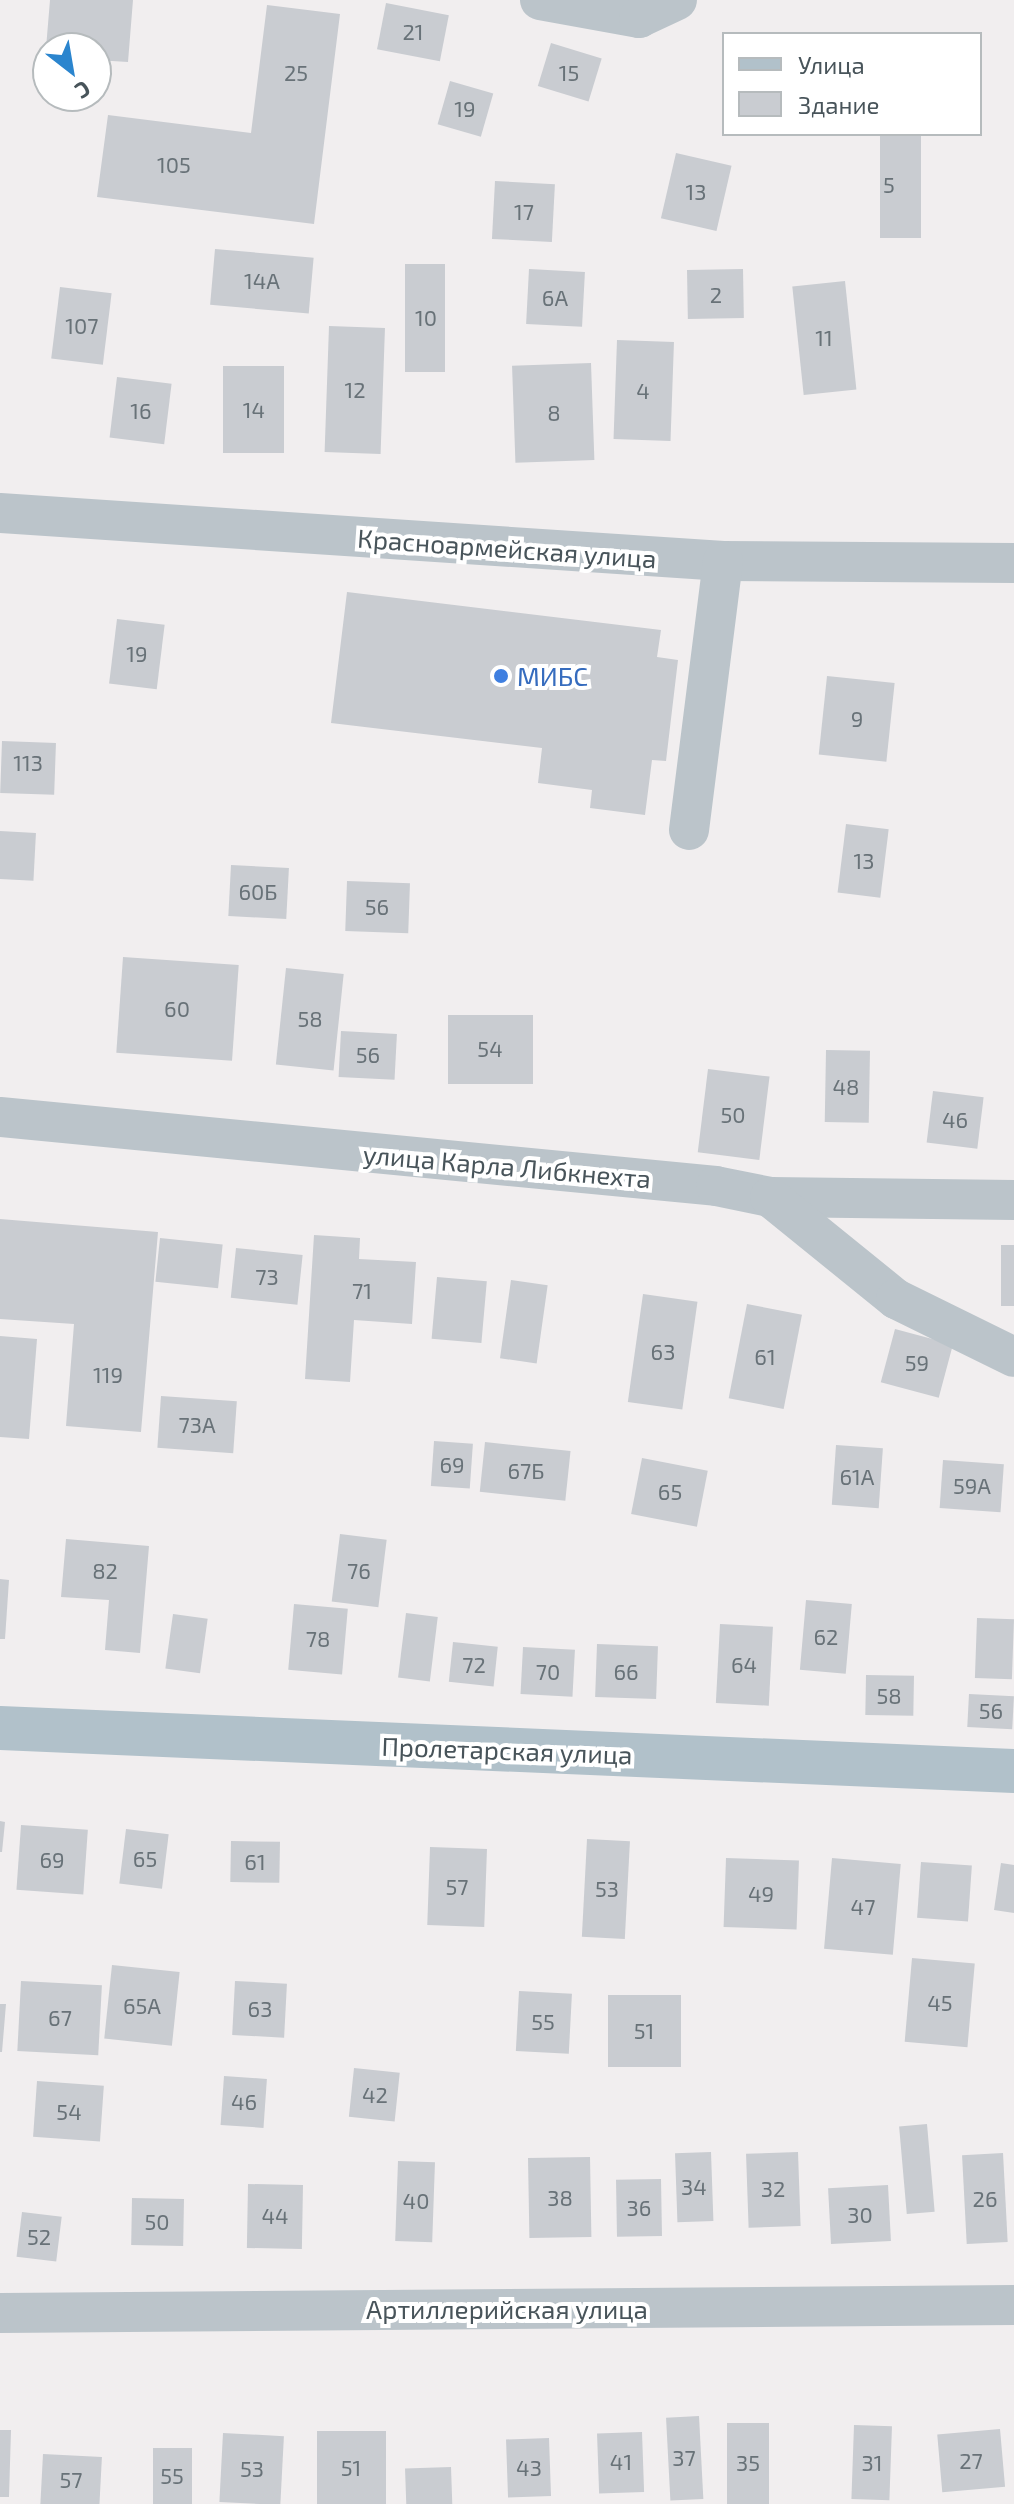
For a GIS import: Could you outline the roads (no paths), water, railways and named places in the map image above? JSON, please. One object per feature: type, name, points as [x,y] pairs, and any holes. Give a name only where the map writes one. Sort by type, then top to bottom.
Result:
[{"type":"main road","name":"Пролетарская улица","points":[[0,1728],[1014,1771]]},
{"type":"street","points":[[540,0],[639,18],[677,0]]},
{"type":"street","name":"Красноармейская улица","points":[[0,513],[723,561],[1014,563]]},
{"type":"street","points":[[689,830],[723,561]]},
{"type":"street","name":"улица Карла Либкнехта","points":[[0,1117],[716,1186],[770,1197],[1014,1200]]},
{"type":"street","points":[[770,1197],[896,1299],[1014,1357]]},
{"type":"street","name":"Артиллерийская улица","points":[[0,2313],[1014,2305]]},
{"type":"place","name":"МИБС","points":[[501,676]]}]
